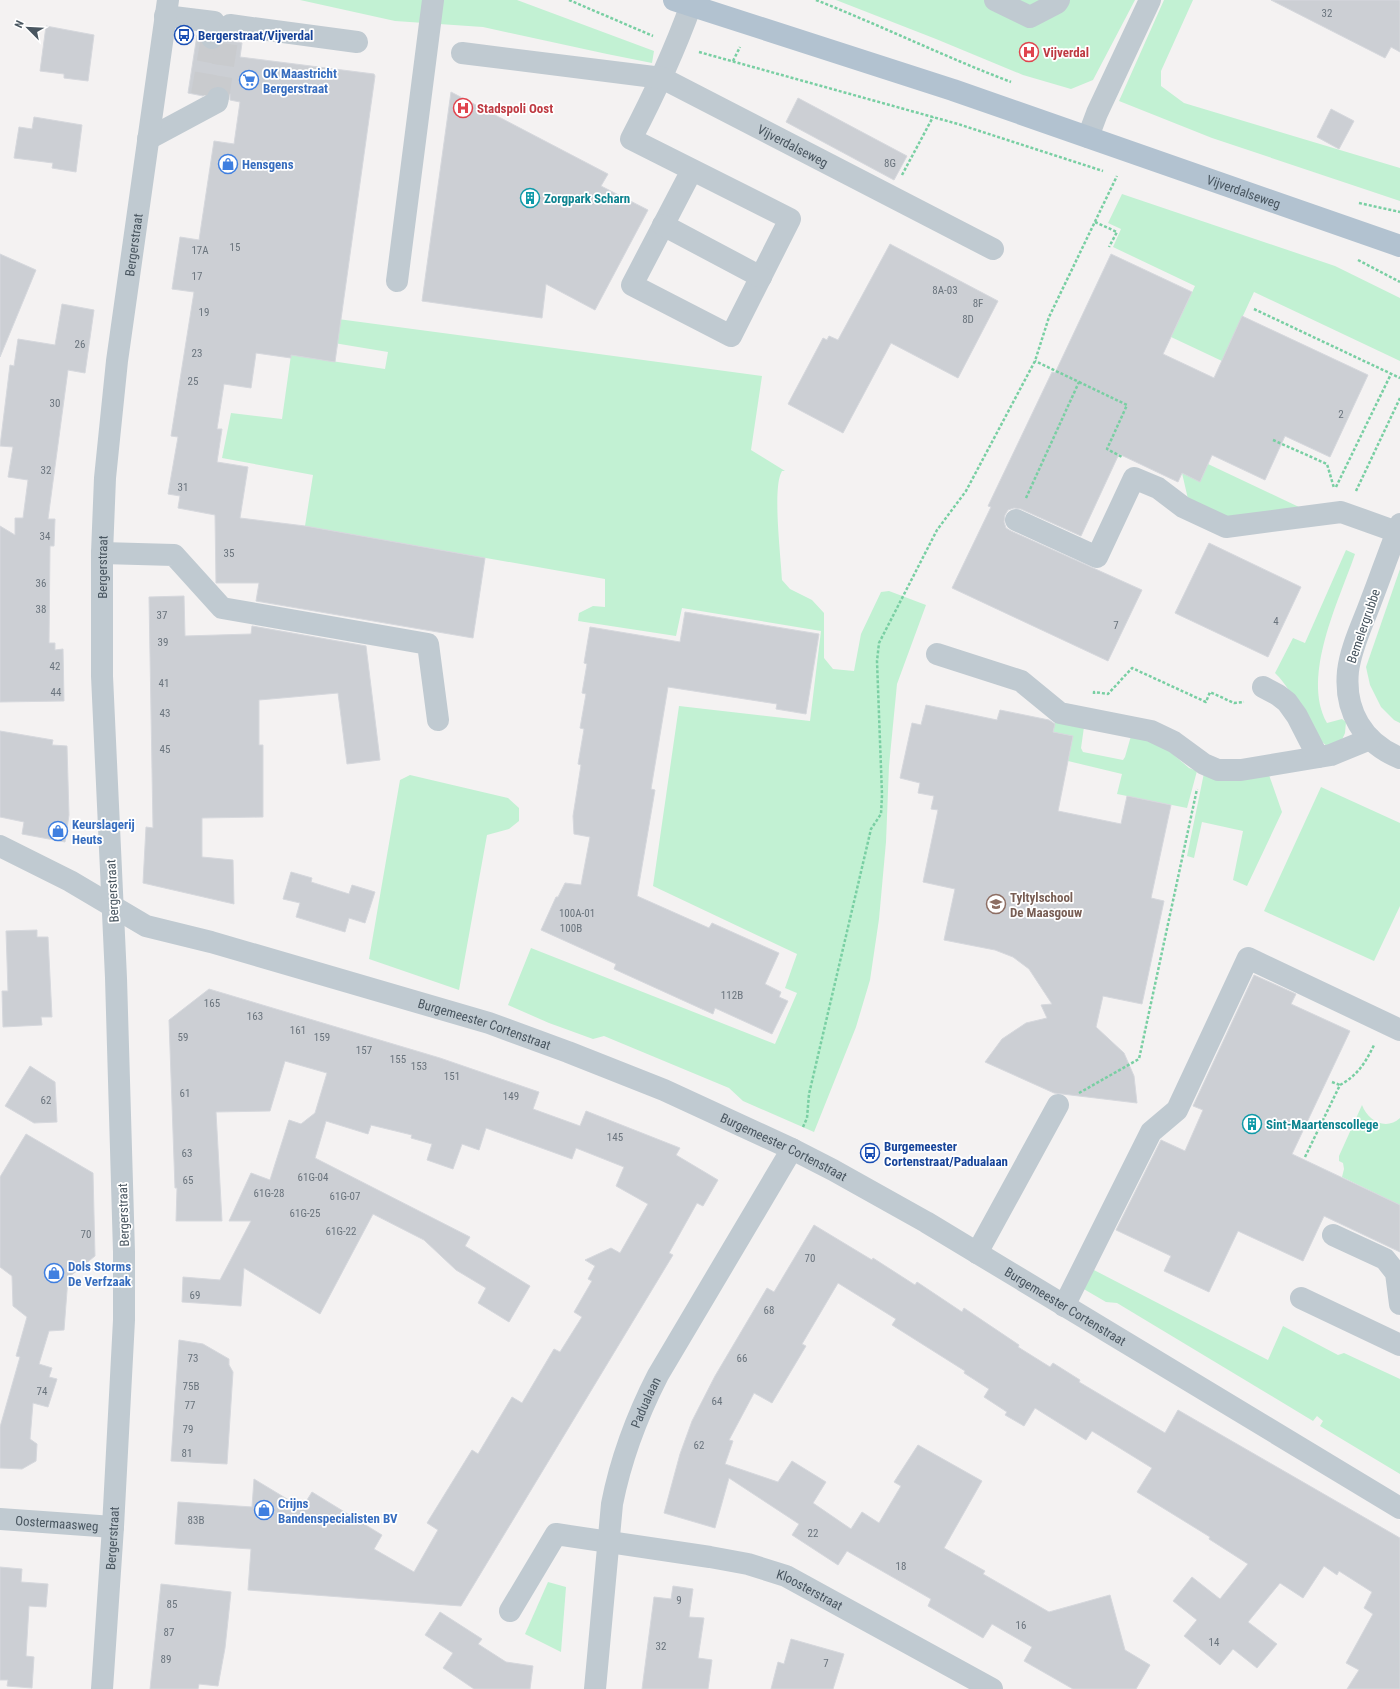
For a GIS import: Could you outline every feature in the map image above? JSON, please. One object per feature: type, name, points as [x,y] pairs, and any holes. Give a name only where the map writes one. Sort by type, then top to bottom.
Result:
[{"type":"main road","name":"Vijverdalseweg","points":[[682,3],[952,90],[1400,246]]},
{"type":"street","points":[[398,281],[433,0]]},
{"type":"street","points":[[996,0],[1030,18],[1057,3],[1058,0]]},
{"type":"street","points":[[1088,137],[1097,113],[1150,0]]},
{"type":"street","name":"Vijverdalseweg","points":[[682,3],[676,45],[662,78],[993,249]]},
{"type":"street","points":[[166,8],[221,31],[357,42]]},
{"type":"street","name":"Bergerstraat","points":[[102,1689],[113,1527],[124,1312],[121,1152],[113,907],[102,676],[102,553],[105,478],[110,430],[166,8]]},
{"type":"street","points":[[462,53],[662,78],[631,139],[790,219],[731,336],[632,285],[692,170]]},
{"type":"street","points":[[148,139],[207,102]]},
{"type":"street","points":[[663,225],[761,277]]},
{"type":"street","points":[[1016,520],[1097,557],[1134,478],[1158,488],[1183,507],[1226,527],[1341,512],[1398,528]]},
{"type":"street","name":"Bemelergrubbe","points":[[1398,528],[1354,646],[1348,671],[1352,712],[1360,728],[1370,739],[1388,752],[1400,758]]},
{"type":"street","points":[[102,553],[174,555],[222,608],[428,644],[438,720]]},
{"type":"street","points":[[937,654],[1021,681],[1060,713],[1151,731],[1174,742],[1202,763],[1218,770],[1241,770],[1331,755],[1370,739]]},
{"type":"street","points":[[1262,687],[1278,694],[1287,702],[1297,716],[1318,757]]},
{"type":"street","name":"Burgemeester Cortenstraat","points":[[0,846],[70,881],[146,926],[161,931],[211,942],[489,1022],[664,1090],[792,1149],[869,1189],[926,1222],[1400,1508]]},
{"type":"street","points":[[1064,1306],[1151,1132],[1177,1110],[1248,958],[1393,1027]]},
{"type":"street","points":[[977,1253],[1058,1105]]},
{"type":"street","name":"Padualaan","points":[[595,1689],[612,1504],[618,1476],[626,1450],[647,1396],[668,1356],[792,1149]]},
{"type":"street","points":[[1333,1235],[1385,1259],[1396,1273],[1400,1304]]},
{"type":"street","points":[[1301,1298],[1400,1345]]},
{"type":"street","name":"Oostermaasweg","points":[[0,1519],[113,1527]]},
{"type":"street","name":"Kloosterstraat","points":[[510,1611],[556,1534],[609,1541],[748,1564],[786,1576],[992,1689]]},
{"type":"path","points":[[568,0],[676,45],[933,117],[1124,178]]},
{"type":"path","points":[[891,197],[933,117]]},
{"type":"path","points":[[1096,222],[1116,232],[1109,247]]},
{"type":"path","points":[[1353,257],[1400,282]]},
{"type":"path","points":[[1254,309],[1400,378]]},
{"type":"path","points":[[1035,361],[1127,405],[1107,449],[1123,457],[1134,478]]},
{"type":"path","points":[[1273,440],[1327,464],[1335,491],[1391,374]]},
{"type":"path","points":[[1016,520],[1080,382]]},
{"type":"path","points":[[1345,513],[1400,398]]},
{"type":"path","points":[[1086,718],[1094,692],[1108,694],[1132,668],[1206,702],[1210,692],[1234,703],[1256,700],[1262,687]]},
{"type":"path","points":[[1058,1105],[1139,1059],[1202,763]]},
{"type":"path","points":[[1305,1157],[1340,1085],[1352,1078],[1393,1027]]},
{"type":"path","points":[[1332,1082],[1340,1085]]},
{"type":"green space","points":[[300,0],[517,0],[654,51],[652,63],[483,27],[395,21]]},
{"type":"green space","name":"Vijverdal","points":[[836,0],[1135,0],[1093,80],[1071,89],[1023,75]]},
{"type":"green space","points":[[1164,0],[1193,0],[1161,71],[1161,86],[1184,103],[1400,168],[1400,201],[1212,138],[1119,101]]},
{"type":"green space","points":[[1122,194],[1335,266],[1400,298],[1400,361],[1254,292],[1222,361],[1171,337],[1195,286],[1113,247],[1121,229],[1108,223]]},
{"type":"green space","points":[[338,319],[762,376],[751,450],[785,471],[782,471],[779,479],[777,506],[782,580],[790,589],[812,600],[824,613],[824,658],[833,669],[854,671],[861,634],[881,592],[889,591],[926,605],[897,684],[889,766],[886,842],[879,919],[870,980],[856,1027],[814,1132],[743,1101],[729,1088],[604,1036],[593,1039],[549,1023],[508,1005],[531,948],[775,1044],[797,993],[785,988],[797,954],[653,886],[679,706],[810,721],[821,631],[682,608],[676,636],[578,621],[579,613],[593,606],[605,607],[605,579],[305,526],[313,475],[222,458],[231,413],[282,419],[291,355],[385,369],[388,352],[334,343]]},
{"type":"green space","points":[[1208,464],[1299,507],[1228,517],[1188,499],[1182,473],[1200,481]]},
{"type":"green space","points":[[1346,550],[1355,554],[1332,616],[1320,661],[1318,683],[1320,704],[1327,723],[1342,719],[1346,722],[1345,733],[1341,742],[1328,747],[1306,721],[1283,681],[1275,673],[1293,638],[1305,643]]},
{"type":"green space","points":[[1400,569],[1400,723],[1394,720],[1381,707],[1370,685],[1366,667]]},
{"type":"green space","points":[[1055,721],[1084,727],[1081,748],[1083,752],[1123,760],[1131,736],[1161,744],[1189,768],[1197,771],[1187,808],[1117,794],[1122,774],[1068,761],[1073,736],[1053,732]]},
{"type":"green space","points":[[1204,773],[1269,775],[1282,812],[1247,886],[1233,880],[1243,831],[1202,822],[1194,858],[1187,856]]},
{"type":"green space","points":[[410,775],[508,798],[519,808],[519,821],[509,829],[487,835],[459,990],[369,959],[400,780]]},
{"type":"green space","points":[[1321,787],[1400,823],[1400,906],[1374,961],[1264,911]]},
{"type":"green space","points":[[1362,1105],[1368,1116],[1383,1124],[1395,1122],[1400,1118],[1400,1205],[1342,1177],[1344,1169],[1343,1163],[1339,1161],[1339,1156]]},
{"type":"green space","points":[[1092,1269],[1268,1360],[1283,1326],[1338,1355],[1344,1353],[1400,1379],[1400,1474],[1320,1426],[1323,1421],[1317,1416],[1313,1421],[1117,1303],[1106,1302],[1082,1288]]},
{"type":"green space","points":[[548,1582],[566,1587],[561,1652],[525,1634]]},
{"type":"building","points":[[1271,0],[1400,0],[1400,52],[1391,47],[1385,58]]},
{"type":"building","points":[[46,26],[94,35],[88,81],[64,78],[64,74],[40,71]]},
{"type":"building","points":[[197,35],[200,36],[200,42],[204,48],[210,50],[217,49],[222,45],[224,40],[242,43],[240,57],[374,74],[375,76],[335,362],[291,355],[291,358],[256,353],[251,388],[224,384],[217,429],[222,429],[217,462],[248,467],[240,518],[305,526],[485,558],[473,638],[256,601],[259,583],[216,583],[215,515],[178,508],[180,496],[168,494],[178,437],[171,436],[194,292],[172,289],[180,237],[199,240],[214,141],[234,144],[240,102],[230,100],[230,94],[227,89],[221,86],[214,86],[203,96],[188,93]]},
{"type":"building","name":"Zorgpark Scharn","points":[[451,92],[608,174],[601,186],[648,210],[595,310],[546,284],[542,318],[422,301]]},
{"type":"building","points":[[798,98],[907,156],[894,180],[786,122]]},
{"type":"building","points":[[1331,109],[1354,121],[1339,149],[1317,137]]},
{"type":"building","points":[[34,117],[82,125],[76,172],[52,168],[53,163],[14,158],[19,127],[32,129]]},
{"type":"building","points":[[890,244],[998,301],[958,378],[891,343],[843,433],[788,404],[823,338],[827,340],[829,336],[838,340]]},
{"type":"building","points":[[0,254],[36,270],[0,357]]},
{"type":"building","points":[[1111,254],[1192,292],[1163,354],[1214,378],[1242,316],[1368,375],[1330,457],[1285,436],[1265,480],[1212,455],[1200,482],[1182,473],[1178,482],[1119,454],[1081,536],[1021,509],[1014,508],[1008,510],[1005,515],[1004,522],[1006,528],[1011,531],[1142,590],[1108,661],[952,588],[991,507],[988,506],[1052,372],[1055,373]]},
{"type":"building","points":[[62,304],[94,310],[85,373],[68,370],[48,519],[55,519],[54,546],[50,546],[49,643],[55,643],[55,650],[63,649],[64,701],[0,702],[0,526],[15,535],[15,518],[23,518],[28,480],[8,477],[13,447],[0,446],[10,365],[14,366],[18,339],[55,345]]},
{"type":"building","points":[[1209,543],[1301,587],[1268,657],[1175,613]]},
{"type":"building","points":[[184,596],[185,636],[251,634],[252,626],[366,646],[380,760],[347,764],[338,693],[259,700],[259,745],[263,745],[263,817],[202,818],[202,857],[233,860],[234,904],[143,883],[146,827],[153,828],[149,597]]},
{"type":"building","points":[[685,612],[819,634],[806,714],[776,709],[777,704],[668,687],[651,789],[655,790],[637,896],[709,928],[712,923],[779,953],[765,984],[781,992],[779,997],[788,1001],[772,1034],[715,1008],[713,1014],[614,969],[616,964],[541,930],[556,897],[558,897],[565,883],[581,885],[590,837],[574,834],[573,816],[581,765],[578,764],[584,729],[580,728],[586,694],[582,693],[587,664],[584,663],[590,627],[680,642]]},
{"type":"building","points":[[926,705],[997,720],[1000,710],[1049,720],[1055,724],[1053,732],[1073,736],[1058,811],[1121,824],[1127,796],[1171,805],[1151,898],[1164,901],[1142,1004],[1103,996],[1096,1027],[1124,1053],[1134,1076],[1137,1103],[1054,1093],[985,1062],[1002,1039],[1026,1023],[1047,1018],[1041,1005],[1052,1004],[1029,969],[1013,957],[995,950],[944,940],[955,889],[923,882],[938,810],[931,809],[934,796],[918,793],[920,783],[900,778],[912,723],[921,725]]},
{"type":"building","points":[[0,731],[53,740],[52,745],[67,746],[69,815],[65,842],[22,834],[24,822],[0,817]]},
{"type":"building","points":[[291,872],[312,878],[311,882],[349,894],[352,885],[375,892],[365,923],[349,918],[345,932],[296,917],[300,903],[283,899]]},
{"type":"building","points":[[37,930],[37,937],[48,937],[52,1017],[41,1017],[42,1025],[3,1027],[2,991],[8,991],[6,931]]},
{"type":"building","name":"Sint-Maartenscollege","points":[[1254,975],[1296,994],[1291,1004],[1350,1031],[1292,1154],[1400,1205],[1400,1252],[1324,1216],[1303,1261],[1238,1231],[1209,1292],[1164,1271],[1171,1256],[1116,1230],[1161,1140],[1185,1151],[1203,1110],[1193,1106]]},
{"type":"building","points":[[209,989],[440,1058],[539,1092],[533,1109],[580,1126],[586,1111],[680,1148],[676,1155],[718,1180],[703,1206],[697,1203],[669,1253],[673,1255],[461,1606],[248,1590],[251,1549],[175,1544],[178,1502],[252,1507],[254,1479],[302,1508],[312,1492],[382,1535],[374,1549],[414,1572],[438,1530],[427,1523],[472,1450],[478,1454],[512,1397],[522,1403],[554,1349],[560,1352],[582,1317],[574,1312],[592,1281],[588,1279],[595,1266],[585,1260],[611,1248],[620,1253],[648,1204],[616,1186],[624,1167],[576,1148],[572,1159],[486,1128],[479,1150],[462,1144],[453,1169],[427,1160],[432,1144],[411,1138],[412,1135],[371,1125],[368,1134],[326,1121],[315,1158],[470,1237],[465,1246],[530,1286],[509,1322],[478,1303],[486,1288],[456,1270],[424,1240],[373,1214],[320,1314],[244,1268],[241,1306],[182,1302],[183,1277],[220,1280],[251,1221],[229,1221],[251,1173],[270,1180],[289,1120],[301,1124],[315,1113],[327,1073],[285,1061],[270,1111],[216,1112],[222,1221],[176,1221],[177,1188],[175,1188],[169,1020]]},
{"type":"building","points":[[30,1066],[55,1082],[57,1122],[34,1123],[5,1106]]},
{"type":"building","points":[[26,1134],[93,1173],[95,1256],[68,1278],[64,1330],[49,1331],[39,1364],[52,1368],[49,1377],[57,1379],[48,1407],[33,1403],[30,1439],[37,1444],[36,1461],[22,1469],[0,1468],[0,1427],[20,1357],[16,1356],[27,1317],[13,1306],[12,1276],[0,1267],[0,1177]]},
{"type":"building","points":[[814,1225],[872,1260],[873,1258],[915,1285],[917,1282],[962,1312],[964,1308],[1019,1345],[1018,1347],[1050,1367],[1053,1363],[1080,1380],[1079,1382],[1165,1433],[1178,1410],[1400,1538],[1400,1689],[1347,1689],[1359,1670],[1346,1663],[1373,1614],[1364,1608],[1372,1592],[1339,1571],[1337,1575],[1324,1566],[1303,1598],[1280,1583],[1248,1622],[1277,1644],[1257,1668],[1233,1649],[1220,1665],[1184,1636],[1197,1620],[1173,1601],[1192,1577],[1220,1599],[1248,1564],[1209,1539],[1210,1537],[1137,1492],[1152,1468],[1092,1431],[1086,1440],[1035,1408],[1024,1426],[1005,1415],[1007,1412],[984,1397],[989,1389],[964,1373],[965,1371],[892,1325],[896,1319],[838,1283],[802,1344],[806,1346],[772,1403],[754,1393],[729,1440],[733,1441],[725,1464],[778,1482],[792,1461],[826,1482],[813,1503],[851,1529],[862,1512],[879,1523],[901,1486],[894,1482],[918,1445],[982,1481],[944,1548],[985,1571],[983,1574],[1049,1612],[1110,1595],[1125,1650],[1150,1665],[1136,1689],[1073,1689],[1024,1661],[1032,1647],[992,1624],[983,1638],[928,1606],[931,1599],[847,1551],[838,1565],[792,1535],[799,1524],[729,1478],[715,1528],[664,1513],[680,1454],[692,1421],[715,1376],[767,1288],[774,1292]]},
{"type":"building","points":[[179,1340],[203,1344],[229,1359],[229,1365],[233,1372],[227,1464],[171,1461]]},
{"type":"building","points":[[0,1567],[22,1569],[21,1582],[48,1584],[46,1607],[29,1606],[26,1656],[34,1657],[32,1688],[7,1686],[8,1680],[0,1680]]},
{"type":"building","points":[[161,1584],[231,1592],[225,1648],[218,1686],[199,1684],[198,1689],[150,1689]]},
{"type":"building","points":[[673,1586],[693,1589],[689,1617],[704,1618],[698,1658],[712,1660],[708,1689],[642,1689],[654,1597],[671,1599]]},
{"type":"building","points":[[440,1612],[482,1639],[478,1644],[506,1662],[533,1666],[530,1689],[474,1689],[443,1668],[453,1653],[425,1635]]},
{"type":"building","points":[[791,1639],[844,1654],[833,1689],[771,1689],[778,1662],[784,1664]]},
{"type":"tunnel","points":[[202,95],[212,38]]},
{"type":"tunnel","points":[[218,98],[227,40]]},
{"type":"place","name":"Bergerstraat/Vijverdal","points":[[184,35]]},
{"type":"place","name":"Vijverdal","points":[[1029,52]]},
{"type":"place","name":"OK Maastricht Bergerstraat","points":[[249,80]]},
{"type":"place","name":"Stadspoli Oost","points":[[463,108]]},
{"type":"place","name":"Hensgens","points":[[228,164]]},
{"type":"place","name":"Zorgpark Scharn","points":[[530,198]]},
{"type":"place","name":"Keurslagerij Heuts","points":[[58,831]]},
{"type":"place","name":"Tyltylschool De Maasgouw","points":[[996,904]]},
{"type":"place","name":"Sint-Maartenscollege","points":[[1252,1124]]},
{"type":"place","name":"Burgemeester Cortenstraat/Padualaan","points":[[870,1153]]},
{"type":"place","name":"Dols Storms De Verfzaak","points":[[54,1273]]},
{"type":"place","name":"Crijns Bandenspecialisten BV","points":[[264,1510]]}]
